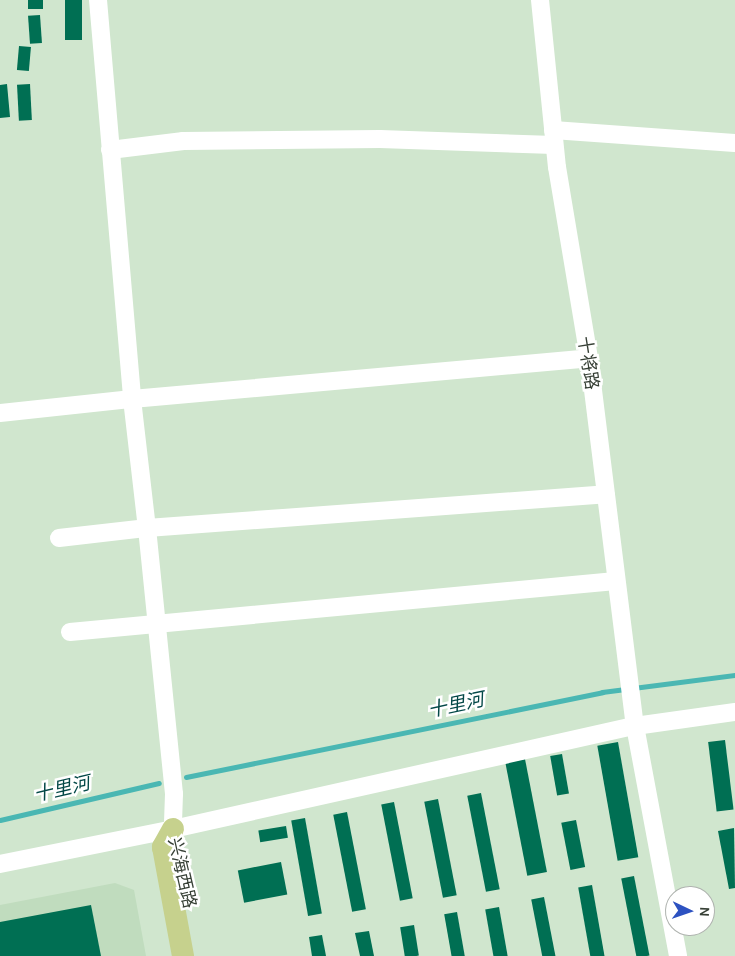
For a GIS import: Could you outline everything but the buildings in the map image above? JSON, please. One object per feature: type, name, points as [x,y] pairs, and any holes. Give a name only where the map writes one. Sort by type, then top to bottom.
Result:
[{"type":"main road","name":"兴海西路","points":[[173,829],[163,847],[184,956]]},
{"type":"main road","name":"兴海西路","points":[[173,829],[178,844],[199,956]]},
{"type":"street","points":[[98,0],[132,399],[174,794],[173,829]]},
{"type":"street","name":"十将路","points":[[540,0],[553,138],[589,358],[635,726],[678,956]]},
{"type":"street","points":[[110,150],[183,141],[380,139],[553,138],[735,144]]},
{"type":"street","points":[[0,413],[132,399],[589,358]]},
{"type":"street","points":[[59,538],[147,528],[606,494]]},
{"type":"street","points":[[70,632],[616,581]]},
{"type":"street","points":[[0,864],[173,829],[635,726],[735,712]]},
{"type":"shaded area","points":[[115,883],[134,890],[146,956],[0,956],[0,905]]},
{"type":"waterway","name":"十里河","points":[[186,777],[602,692],[735,675]]},
{"type":"waterway","name":"十里河","points":[[0,820],[159,783]]}]
